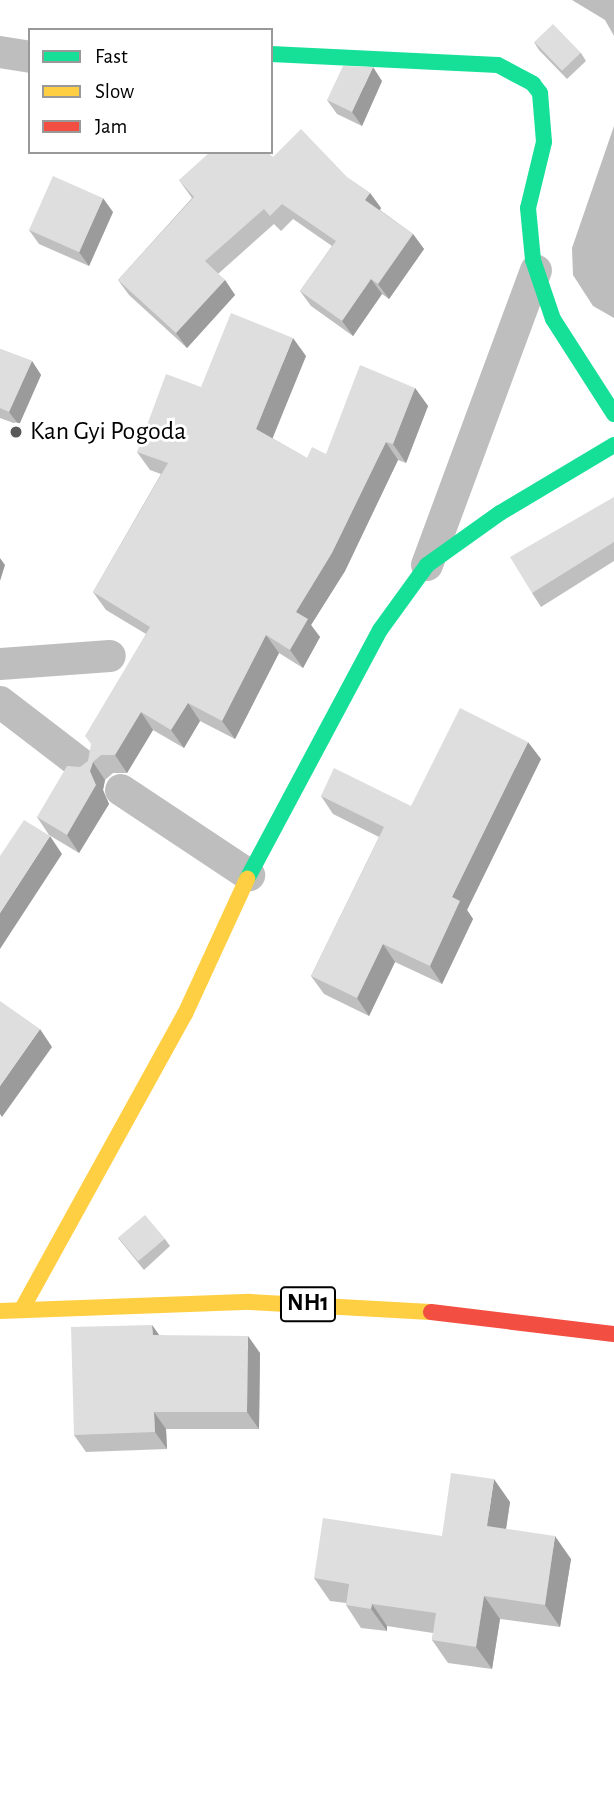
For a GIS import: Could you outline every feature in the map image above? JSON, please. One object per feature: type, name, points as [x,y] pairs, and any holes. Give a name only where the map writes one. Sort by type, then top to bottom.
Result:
[{"type":"main road","points":[[273,54],[478,64],[523,76],[540,93],[544,142],[528,208],[536,270],[553,319],[614,414]]},
{"type":"main road","points":[[22,1309],[85,1203],[172,1037],[249,875],[380,630],[426,565],[500,513],[614,445]]},
{"type":"main road","name":"NH1","points":[[0,1311],[250,1301],[391,1307],[614,1334]]},
{"type":"street","points":[[0,52],[28,57]]},
{"type":"street","points":[[426,565],[536,270]]},
{"type":"street","points":[[0,664],[110,656]]},
{"type":"street","points":[[0,702],[86,768]]},
{"type":"street","points":[[121,790],[249,875]]},
{"type":"shaded area","points":[[572,0],[614,0],[614,36],[605,20]]},
{"type":"shaded area","points":[[614,126],[614,318],[593,306],[573,275],[572,248]]},
{"type":"building","points":[[553,24],[581,53],[562,71],[534,42]]},
{"type":"building","points":[[343,66],[373,67],[352,112],[327,100]]},
{"type":"building","points":[[301,129],[348,178],[370,193],[365,200],[413,234],[378,284],[371,279],[342,321],[300,291],[336,241],[282,204],[270,216],[264,209],[205,261],[225,280],[176,333],[118,280],[194,197],[179,180],[208,154],[269,154],[273,157]]},
{"type":"building","points":[[53,176],[103,198],[79,252],[29,230]]},
{"type":"building","points":[[231,313],[293,338],[256,429],[307,458],[312,447],[326,454],[360,365],[415,388],[393,444],[386,442],[332,553],[296,612],[308,619],[290,650],[266,635],[222,721],[188,703],[171,730],[141,712],[115,755],[101,755],[93,762],[90,771],[96,785],[67,835],[37,817],[67,766],[80,767],[88,761],[91,744],[85,736],[150,627],[93,592],[168,463],[137,452],[166,374],[201,387]]},
{"type":"building","points":[[0,349],[32,361],[9,412],[0,408]]},
{"type":"building","points":[[614,497],[614,542],[532,593],[510,557]]},
{"type":"building","points":[[460,708],[528,742],[452,897],[460,901],[430,966],[383,944],[357,998],[311,976],[384,827],[321,796],[334,768],[411,806]]},
{"type":"building","points":[[24,820],[50,836],[0,913],[0,856]]},
{"type":"building","points":[[0,1001],[40,1029],[0,1086]]},
{"type":"building","points":[[145,1215],[165,1239],[138,1261],[118,1237]]},
{"type":"building","points":[[152,1325],[153,1335],[248,1336],[247,1412],[154,1412],[155,1432],[74,1435],[71,1327]]},
{"type":"building","points":[[451,1473],[494,1479],[487,1526],[555,1536],[545,1605],[484,1596],[476,1647],[432,1640],[436,1613],[372,1604],[371,1609],[346,1605],[349,1584],[314,1578],[323,1518],[442,1536]]},
{"type":"traffic: fast","points":[[273,54],[498,65],[533,84],[540,93],[544,142],[528,208],[533,260],[553,319],[614,414]]},
{"type":"traffic: fast","points":[[247,879],[380,630],[427,565],[500,513],[614,445]]},
{"type":"traffic: slow","points":[[22,1309],[185,1014],[247,879]]},
{"type":"traffic: slow","points":[[0,1311],[250,1302],[431,1312]]},
{"type":"traffic: jam","points":[[431,1312],[614,1334]]},
{"type":"place","name":"Kan Gyi Pogoda","points":[[16,432]]}]
